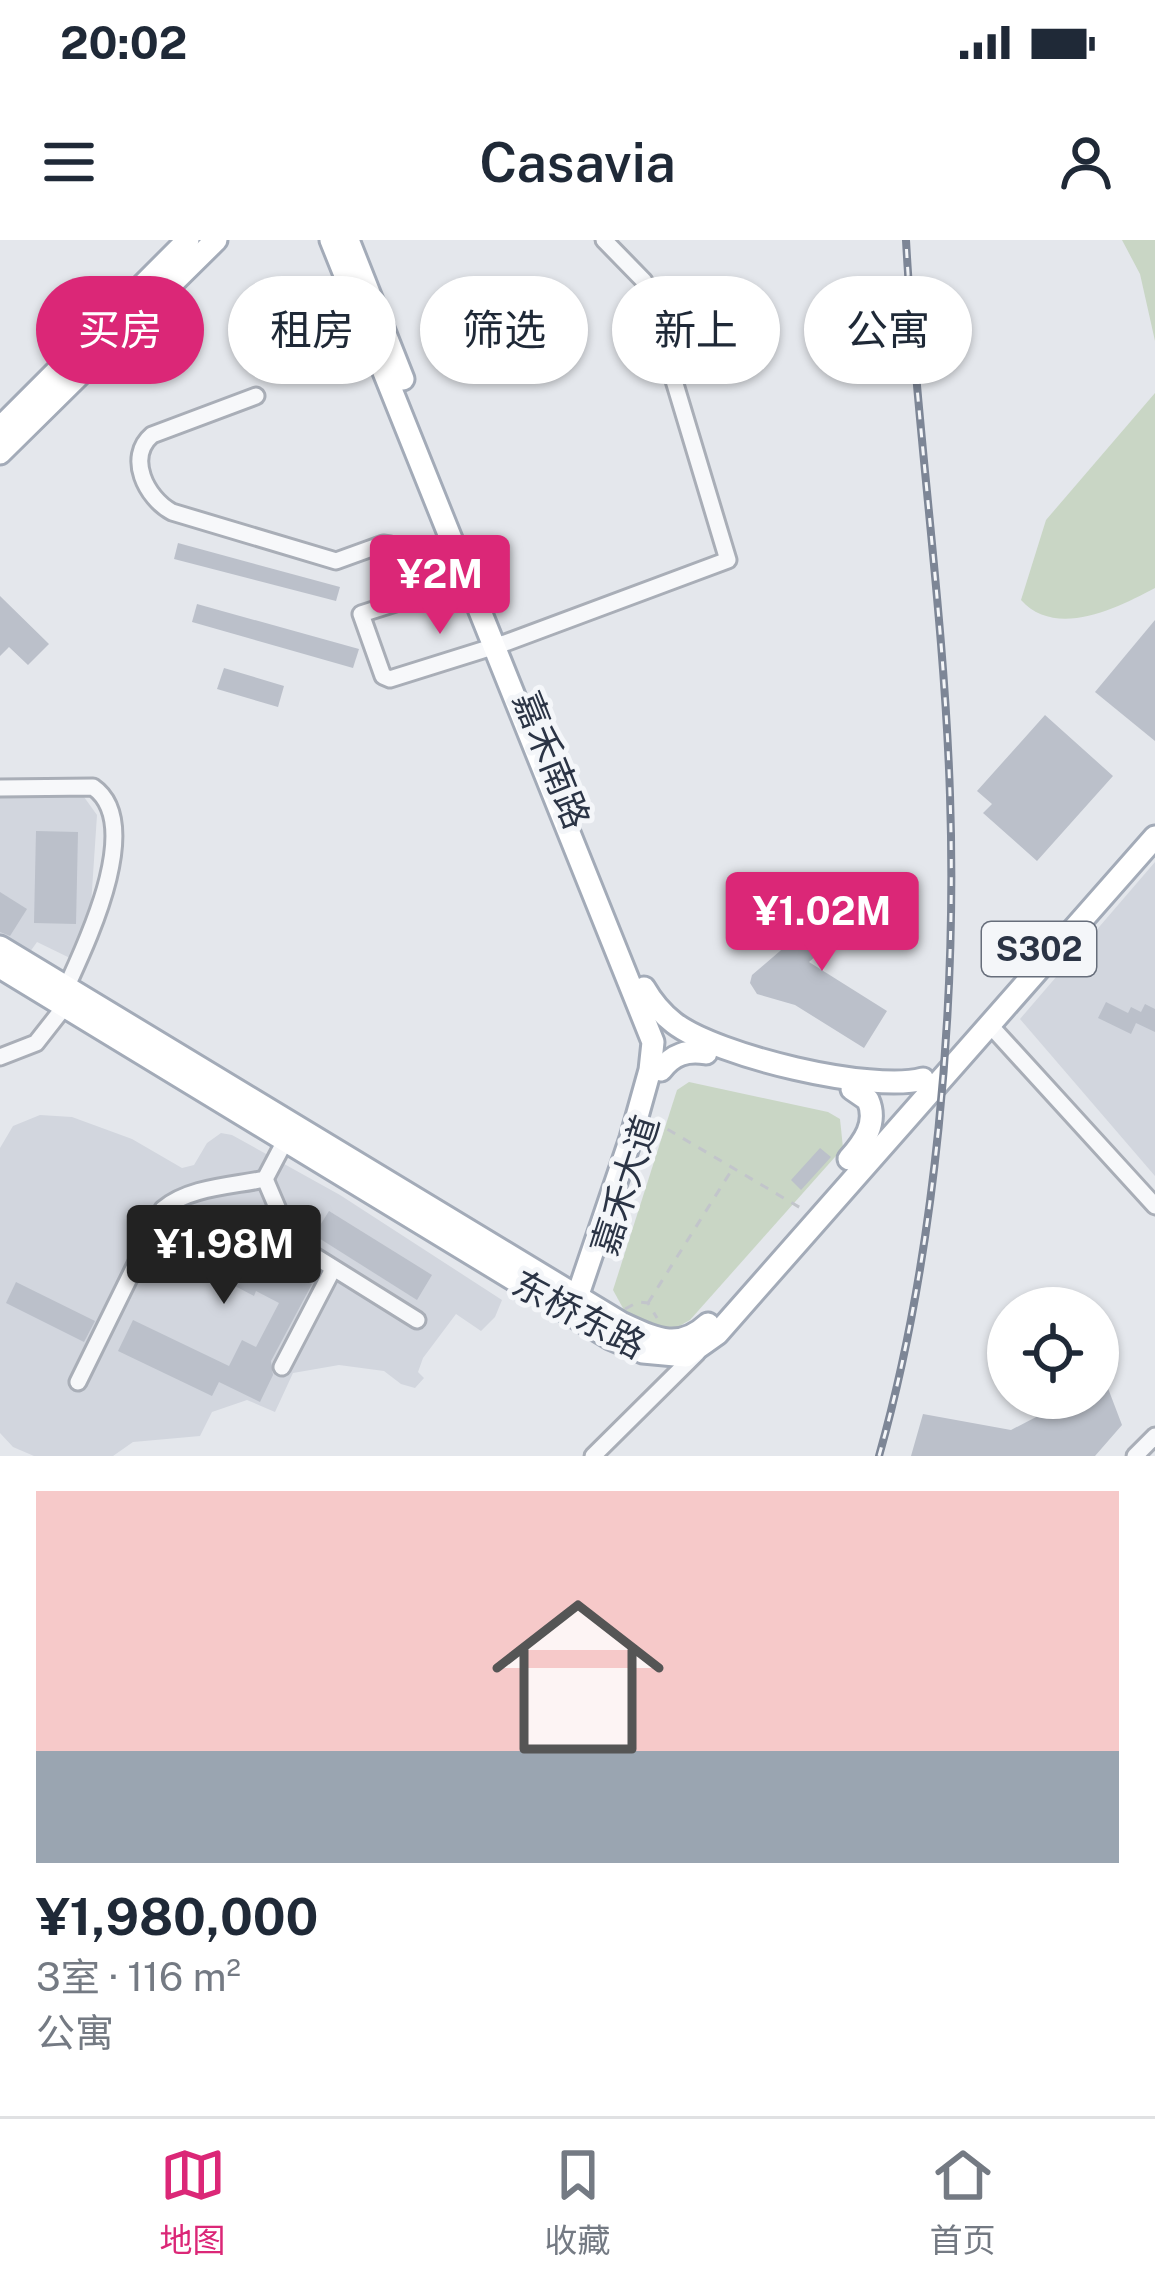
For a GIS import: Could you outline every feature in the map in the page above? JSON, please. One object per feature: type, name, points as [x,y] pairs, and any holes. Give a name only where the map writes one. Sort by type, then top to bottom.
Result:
[{"type":"main road","points":[[0,428],[188,240]]},
{"type":"main road","points":[[0,453],[216,240]]},
{"type":"main road","name":"嘉禾南路","points":[[331,240],[644,1000],[673,1052]]},
{"type":"main road","name":"嘉禾南路","points":[[348,240],[500,645]]},
{"type":"main road","name":"东桥东路","points":[[0,967],[65,997],[579,1310],[626,1346],[667,1358],[686,1356],[717,1334],[870,1146],[1155,818]]},
{"type":"main road","name":"东桥东路","points":[[921,1086],[988,1022],[1155,837]]},
{"type":"main road","name":"东桥东路","points":[[0,947],[65,997],[285,1141],[579,1310],[650,1336],[671,1341],[692,1338],[706,1327],[805,1211]]},
{"type":"main road","points":[[644,1000],[676,1026],[673,1052],[854,1084],[921,1086]]},
{"type":"main road","name":"嘉禾大道","points":[[579,1310],[673,1052]]},
{"type":"main road","name":"嘉禾大道","points":[[579,1310],[673,1052]]},
{"type":"main road","points":[[854,1084],[878,1094],[921,1086]]},
{"type":"main road","points":[[854,1084],[872,1108],[870,1146]]},
{"type":"main road","points":[[805,1211],[870,1146],[883,1121],[921,1086]]},
{"type":"main road","points":[[878,1094],[883,1121]]},
{"type":"street","points":[[256,395],[152,436],[141,445],[138,456],[150,496],[172,512],[336,561],[390,545],[408,599],[362,614],[383,676],[390,680],[500,645],[728,560],[644,280],[604,240]]},
{"type":"street","points":[[0,788],[93,787],[111,811],[106,891],[65,997],[37,1042],[0,1057]]},
{"type":"street","points":[[988,1022],[1155,1206]]},
{"type":"street","points":[[265,1179],[285,1141]]},
{"type":"street","points":[[265,1179],[288,1233],[300,1247],[417,1320]]},
{"type":"street","points":[[78,1382],[163,1209],[197,1192],[265,1179]]},
{"type":"street","points":[[282,1367],[333,1269]]},
{"type":"street","points":[[593,1456],[717,1334]]},
{"type":"street","points":[[1135,1456],[1155,1436]]},
{"type":"path","points":[[647,1117],[805,1211]]},
{"type":"path","points":[[648,1303],[733,1168]]},
{"type":"path","points":[[624,1310],[638,1302],[648,1303],[657,1316],[655,1328]]},
{"type":"shaded area","points":[[0,796],[84,797],[97,815],[91,905],[72,959],[37,942],[27,956],[0,940]]},
{"type":"shaded area","points":[[1155,862],[1155,1176],[1020,1019]]},
{"type":"shaded area","points":[[40,1115],[72,1117],[132,1139],[182,1168],[194,1165],[207,1143],[221,1133],[232,1135],[340,1195],[502,1300],[495,1317],[481,1331],[456,1314],[423,1358],[418,1372],[424,1378],[415,1388],[384,1371],[339,1365],[293,1373],[275,1412],[247,1400],[212,1412],[200,1436],[133,1442],[113,1456],[34,1456],[13,1447],[0,1433],[0,1148],[13,1126]]},
{"type":"green space","points":[[1122,240],[1155,240],[1155,341],[1140,274]]},
{"type":"green space","points":[[1155,393],[1155,588],[1087,616],[1069,619],[1035,612],[1021,600],[1046,520]]},
{"type":"green space","points":[[689,1082],[828,1112],[840,1119],[843,1148],[690,1320],[667,1333],[624,1310],[613,1290],[677,1090]]},
{"type":"building","points":[[178,543],[340,587],[336,601],[174,559]]},
{"type":"building","points":[[0,596],[49,644],[28,665],[9,647],[0,656]]},
{"type":"building","points":[[197,604],[359,649],[353,668],[192,622]]},
{"type":"building","points":[[1155,620],[1155,741],[1095,692]]},
{"type":"building","points":[[224,668],[284,686],[278,707],[217,689]]},
{"type":"building","points":[[1045,715],[1113,776],[1037,861],[983,813],[992,804],[977,791]]},
{"type":"building","points":[[36,831],[78,832],[76,924],[34,923]]},
{"type":"building","points":[[859,883],[877,903],[809,962],[887,1011],[864,1048],[795,1005],[757,994],[750,983],[752,975]]},
{"type":"building","points":[[0,892],[27,909],[10,936],[0,932]]},
{"type":"building","points":[[1106,1002],[1128,1013],[1131,1007],[1141,1012],[1145,1004],[1155,1009],[1155,1032],[1136,1023],[1131,1034],[1098,1018]]},
{"type":"building","points":[[820,1148],[831,1157],[801,1190],[791,1180]]},
{"type":"building","points":[[206,1209],[278,1247],[271,1262],[312,1284],[271,1361],[273,1375],[260,1402],[219,1382],[212,1396],[118,1351],[133,1320],[229,1366],[242,1340],[256,1347],[279,1303],[256,1291],[254,1296],[199,1267],[202,1261],[164,1240],[178,1213],[184,1210],[201,1219]]},
{"type":"building","points":[[329,1211],[432,1275],[417,1300],[314,1235]]},
{"type":"building","points":[[16,1282],[95,1321],[84,1342],[6,1303]]},
{"type":"building","points":[[923,1414],[1011,1430],[1032,1419],[1119,1417],[1122,1425],[1095,1456],[911,1456]]},
{"type":"railway","points":[[879,1456],[899,1378],[928,1213],[950,958],[947,726],[906,240]]}]
